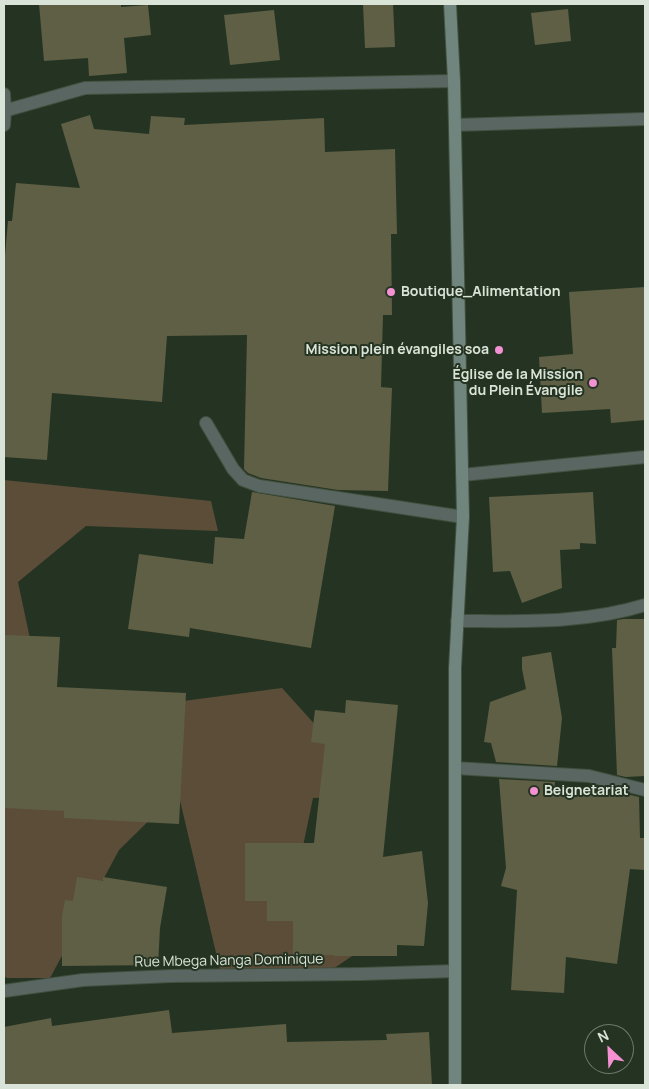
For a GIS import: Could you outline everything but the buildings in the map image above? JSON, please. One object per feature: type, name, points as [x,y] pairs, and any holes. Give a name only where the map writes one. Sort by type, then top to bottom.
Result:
[{"type":"main road","points":[[450,4],[454,81],[463,517],[457,621],[455,1085]]},
{"type":"street","points":[[4,111],[85,88],[454,81]]},
{"type":"street","points":[[4,94],[4,125]]},
{"type":"street","points":[[455,125],[645,119]]},
{"type":"street","points":[[206,423],[233,469],[243,480],[259,486],[463,517]]},
{"type":"street","points":[[462,475],[645,457]]},
{"type":"street","points":[[457,621],[579,619],[608,615],[645,605]]},
{"type":"street","points":[[455,768],[589,776],[645,790]]},
{"type":"street","name":"Rue Mbega Nanga Dominique","points":[[4,992],[83,980],[455,971]]},
{"type":"shaded area","points":[[4,480],[211,501],[218,531],[86,526],[18,582],[47,719],[282,688],[347,760],[386,795],[313,798],[296,880],[395,927],[327,973],[221,974],[178,792],[119,850],[50,978],[7,978],[4,976]]},
{"type":"place","name":"Boutique_Alimentation","points":[[391,292]]},
{"type":"place","name":"Mission plein évangiles soa","points":[[499,350]]},
{"type":"place","name":"Église de la Mission du Plein Évangile","points":[[593,383]]},
{"type":"place","name":"Beignetariat","points":[[534,791]]}]
